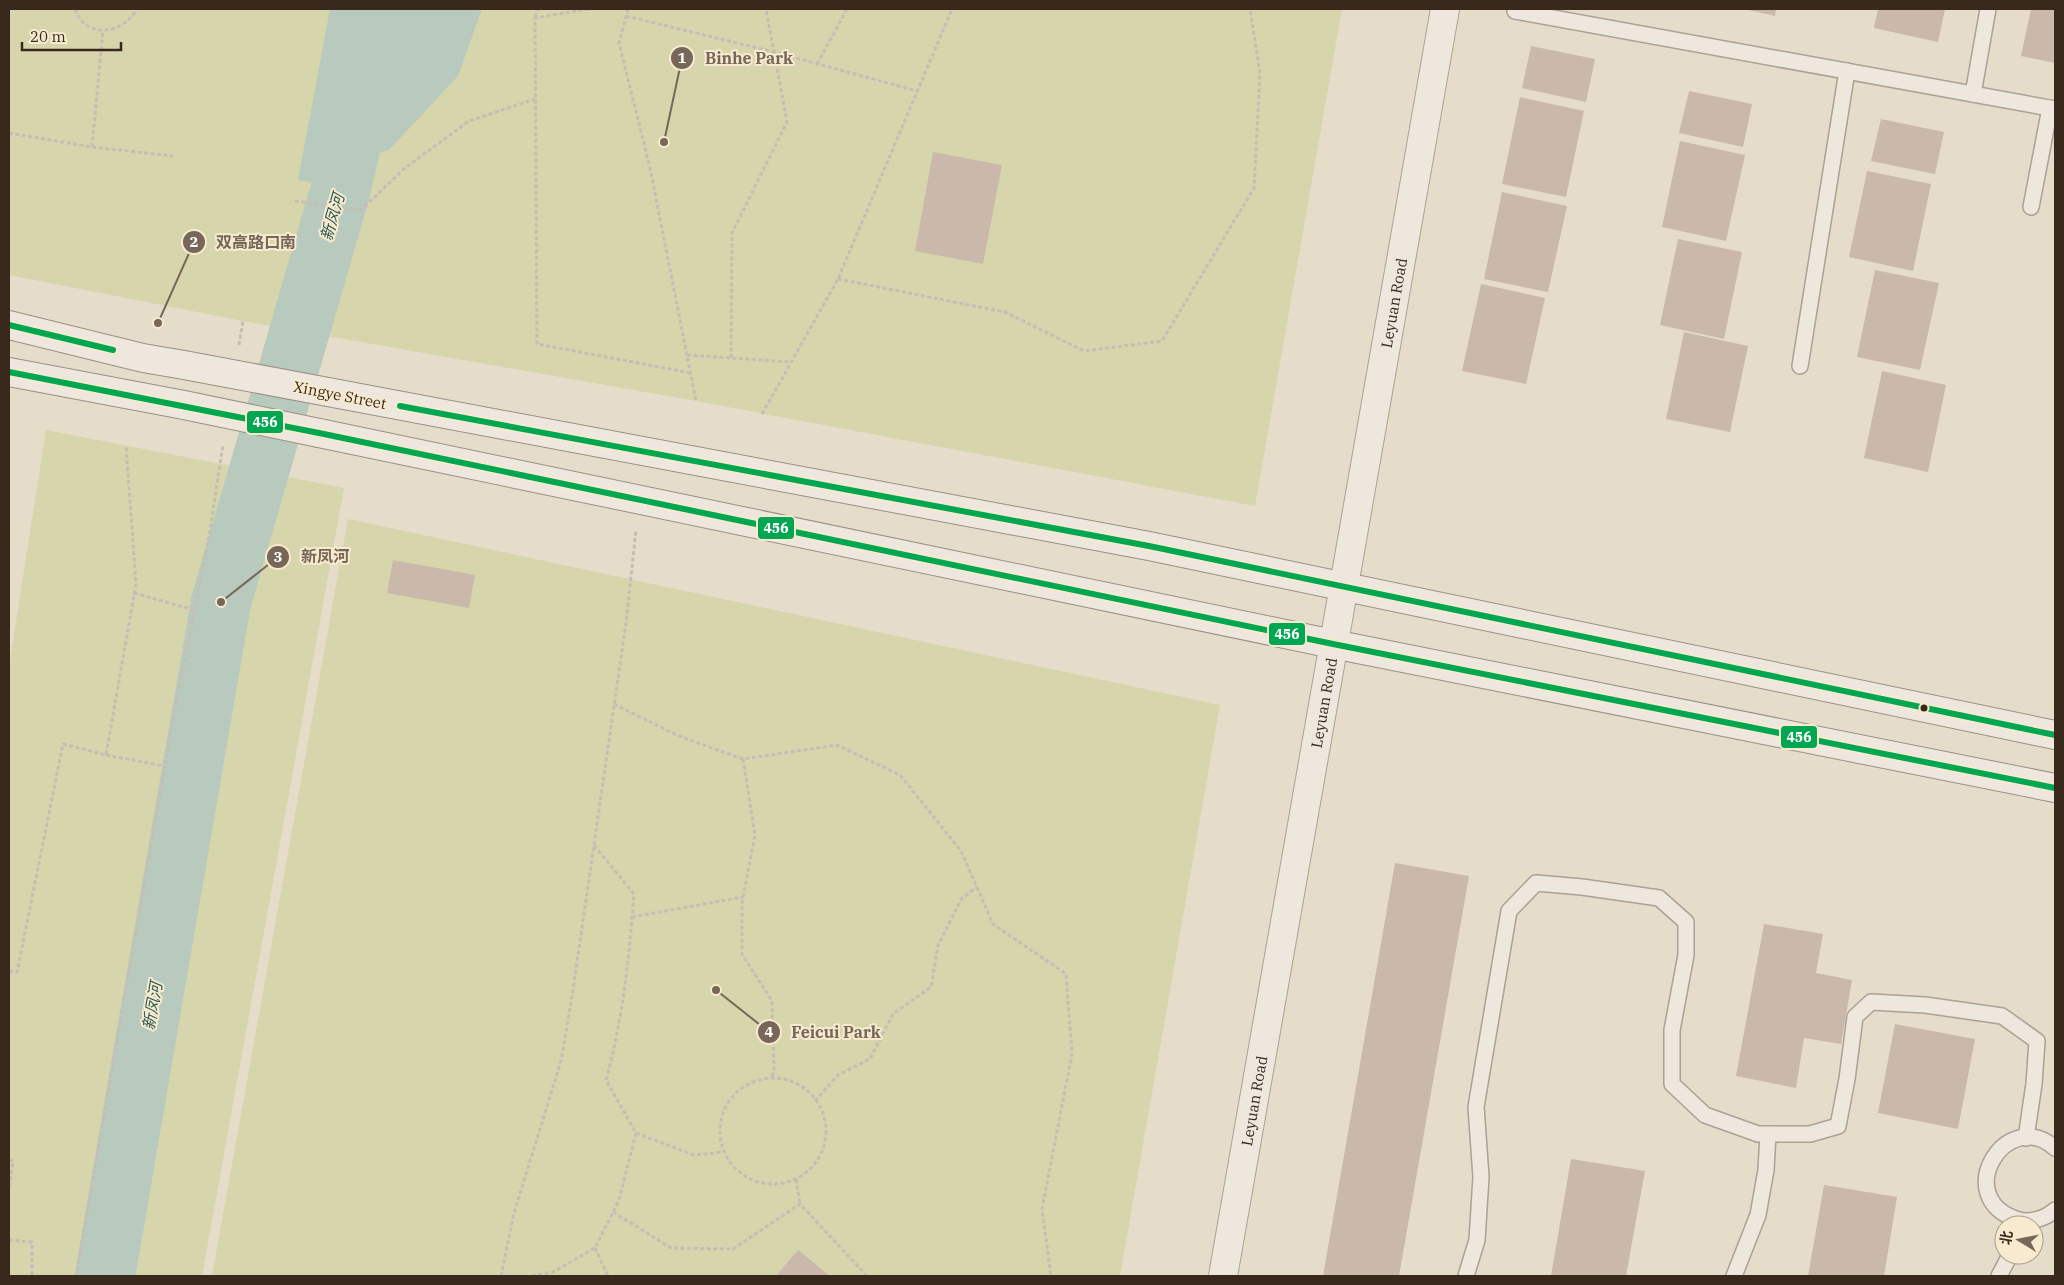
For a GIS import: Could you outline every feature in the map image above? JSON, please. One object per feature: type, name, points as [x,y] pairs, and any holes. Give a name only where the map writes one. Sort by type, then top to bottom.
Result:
[{"type":"main road","name":"Leyuan Road","points":[[1223,1276],[1444,9]]},
{"type":"main road","name":"Xingye Street","points":[[9,325],[143,358],[1149,546],[2055,734]]},
{"type":"main road","points":[[9,372],[184,405],[1333,644],[2055,788]]},
{"type":"lane","points":[[1515,9],[1515,11],[2052,109],[2031,206]]},
{"type":"lane","points":[[1973,94],[1988,9]]},
{"type":"lane","points":[[1800,366],[1846,71]]},
{"type":"lane","points":[[1466,1276],[1476,1240],[1481,1177],[1476,1107],[1509,911],[1536,883],[1582,887],[1659,898],[1686,922],[1686,955],[1672,1030],[1672,1084],[1705,1115],[1758,1134],[1810,1134],[1838,1126],[1847,1079],[1855,1017],[1871,1002],[1925,1004],[2002,1016],[2037,1041],[2034,1084],[2026,1138]]},
{"type":"lane","points":[[1734,1276],[1758,1215],[1766,1170],[1768,1134]]},
{"type":"lane","points":[[2007,1215],[1998,1209],[1990,1196],[1986,1182],[1988,1168],[1993,1156],[2013,1140],[2026,1138],[2039,1139],[2055,1148]]},
{"type":"lane","points":[[2044,1216],[2055,1210]]},
{"type":"path","points":[[75,9],[84,22],[92,28],[103,30],[114,30],[124,25],[132,18],[137,9]]},
{"type":"path","points":[[538,9],[535,18],[537,344],[691,372]]},
{"type":"path","points":[[535,18],[588,9]]},
{"type":"path","points":[[628,9],[618,43],[650,168],[696,401]]},
{"type":"path","points":[[731,358],[732,233],[788,122],[766,9]]},
{"type":"path","points":[[817,64],[848,9]]},
{"type":"path","points":[[762,414],[838,279],[952,9]]},
{"type":"path","points":[[838,279],[1005,312],[1084,351],[1162,341],[1254,188],[1260,74],[1250,9]]},
{"type":"path","points":[[626,16],[774,52],[917,91]]},
{"type":"path","points":[[92,147],[103,30]]},
{"type":"path","points":[[295,201],[361,210],[405,168],[469,122],[535,99]]},
{"type":"path","points":[[9,133],[92,147],[173,156]]},
{"type":"path","points":[[238,350],[243,321]]},
{"type":"path","points":[[687,355],[791,362]]},
{"type":"path","points":[[76,1276],[164,766],[209,537],[224,439]]},
{"type":"path","points":[[106,755],[136,584],[126,446]]},
{"type":"path","points":[[501,1276],[514,1213],[560,1061],[573,990],[626,623],[640,500]]},
{"type":"path","points":[[134,593],[194,610]]},
{"type":"path","points":[[614,704],[679,736],[743,760],[837,745],[900,775],[960,851],[993,924],[1066,974],[1072,1054],[1042,1209],[1051,1276]]},
{"type":"path","points":[[9,971],[17,972],[63,744],[106,755],[164,766]]},
{"type":"path","points":[[743,760],[755,836],[743,897],[742,954],[772,1001],[774,1069],[772,1078]]},
{"type":"path","points":[[593,844],[634,894],[618,1037],[606,1080],[636,1133],[694,1155],[724,1152]]},
{"type":"path","points":[[816,1101],[838,1075],[870,1059],[893,1014],[931,987],[938,945],[962,898],[977,887]]},
{"type":"path","points":[[632,917],[743,897]]},
{"type":"path","points":[[784,1079],[807,1090],[816,1101],[825,1122],[824,1145],[813,1166],[796,1178],[782,1184],[758,1182],[737,1171],[724,1152],[720,1140],[720,1127],[728,1102],[737,1092],[759,1080],[784,1079]]},
{"type":"path","points":[[532,1276],[553,1272],[595,1248],[619,1200],[636,1133]]},
{"type":"path","points":[[9,1160],[13,1161],[9,1191]]},
{"type":"path","points":[[796,1178],[800,1204],[867,1276]]},
{"type":"path","points":[[613,1212],[671,1248],[732,1249],[800,1204]]},
{"type":"path","points":[[9,1240],[32,1242],[32,1276]]},
{"type":"path","points":[[595,1248],[608,1276]]},
{"type":"shaded area","points":[[9,9],[1342,9],[1255,506],[696,401],[243,321],[9,275]]},
{"type":"shaded area","points":[[330,9],[482,9],[458,76],[389,150],[354,160],[347,188],[298,180]]},
{"type":"shaded area","points":[[46,430],[344,488],[202,1276],[9,1276],[9,666]]},
{"type":"shaded area","points":[[348,519],[1220,705],[1120,1276],[212,1276]]},
{"type":"building","points":[[1744,9],[1776,9],[1775,16]]},
{"type":"building","points":[[1878,9],[1945,9],[1938,42],[1874,28]]},
{"type":"building","points":[[2031,9],[2055,9],[2055,63],[2021,56]]},
{"type":"building","points":[[1531,46],[1595,59],[1586,102],[1522,88]]},
{"type":"building","points":[[1689,91],[1752,104],[1743,147],[1679,133]]},
{"type":"building","points":[[1520,97],[1584,111],[1566,197],[1502,184]]},
{"type":"building","points":[[1881,119],[1944,132],[1935,174],[1871,161]]},
{"type":"building","points":[[1680,141],[1745,155],[1726,241],[1662,227]]},
{"type":"building","points":[[933,152],[1002,165],[983,264],[915,251]]},
{"type":"building","points":[[1867,171],[1931,184],[1913,271],[1849,257]]},
{"type":"building","points":[[1502,192],[1567,206],[1548,292],[1484,279]]},
{"type":"building","points":[[1678,239],[1742,252],[1724,339],[1660,325]]},
{"type":"building","points":[[1875,270],[1939,283],[1920,370],[1857,357]]},
{"type":"building","points":[[1481,284],[1545,298],[1526,384],[1462,371]]},
{"type":"building","points":[[1684,332],[1748,346],[1730,432],[1666,419]]},
{"type":"building","points":[[1882,371],[1946,385],[1928,472],[1864,458]]},
{"type":"building","points":[[393,560],[475,575],[469,608],[387,593]]},
{"type":"building","points":[[1395,863],[1469,876],[1399,1276],[1323,1276]]},
{"type":"building","points":[[1764,924],[1823,934],[1816,973],[1852,980],[1841,1044],[1804,1038],[1796,1088],[1736,1076]]},
{"type":"building","points":[[1895,1024],[1975,1039],[1958,1129],[1878,1113]]},
{"type":"building","points":[[1571,1159],[1645,1171],[1626,1276],[1551,1276]]},
{"type":"building","points":[[1824,1185],[1897,1197],[1884,1276],[1808,1276]]},
{"type":"building","points":[[798,1250],[830,1276],[776,1276]]},
{"type":"waterway","name":"新凤河","points":[[105,1276],[221,602],[340,192],[382,9]]},
{"type":"transit line","name":"456","points":[[9,325],[113,350]]},
{"type":"transit line","name":"456","points":[[9,372],[319,433],[1333,644],[2055,788]]},
{"type":"transit line","name":"456","points":[[400,406],[1149,546],[2055,735]]},
{"type":"place","name":"Binhe Park","points":[[664,142]]},
{"type":"place","name":"双高路口南","points":[[158,323]]},
{"type":"place","name":"新凤河","points":[[221,602]]},
{"type":"place","name":"Feicui Park","points":[[716,990]]}]
